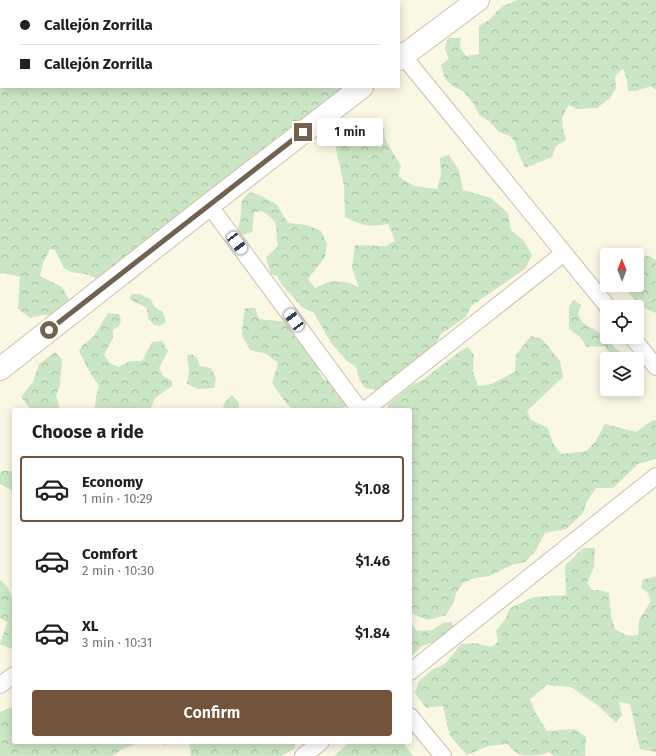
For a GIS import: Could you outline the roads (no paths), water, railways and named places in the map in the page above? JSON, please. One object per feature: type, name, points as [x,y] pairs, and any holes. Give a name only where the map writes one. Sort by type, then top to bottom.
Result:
[{"type":"street","points":[[478,0],[400,55],[602,300]]},
{"type":"street","points":[[0,369],[361,88]]},
{"type":"street","points":[[209,205],[359,408]]},
{"type":"street","points":[[367,408],[564,253]]},
{"type":"street","points":[[638,344],[656,367]]},
{"type":"street","points":[[412,670],[656,476]]},
{"type":"street","points":[[0,685],[12,676]]},
{"type":"street","points":[[412,718],[443,756]]},
{"type":"street","points":[[303,756],[318,744]]}]
